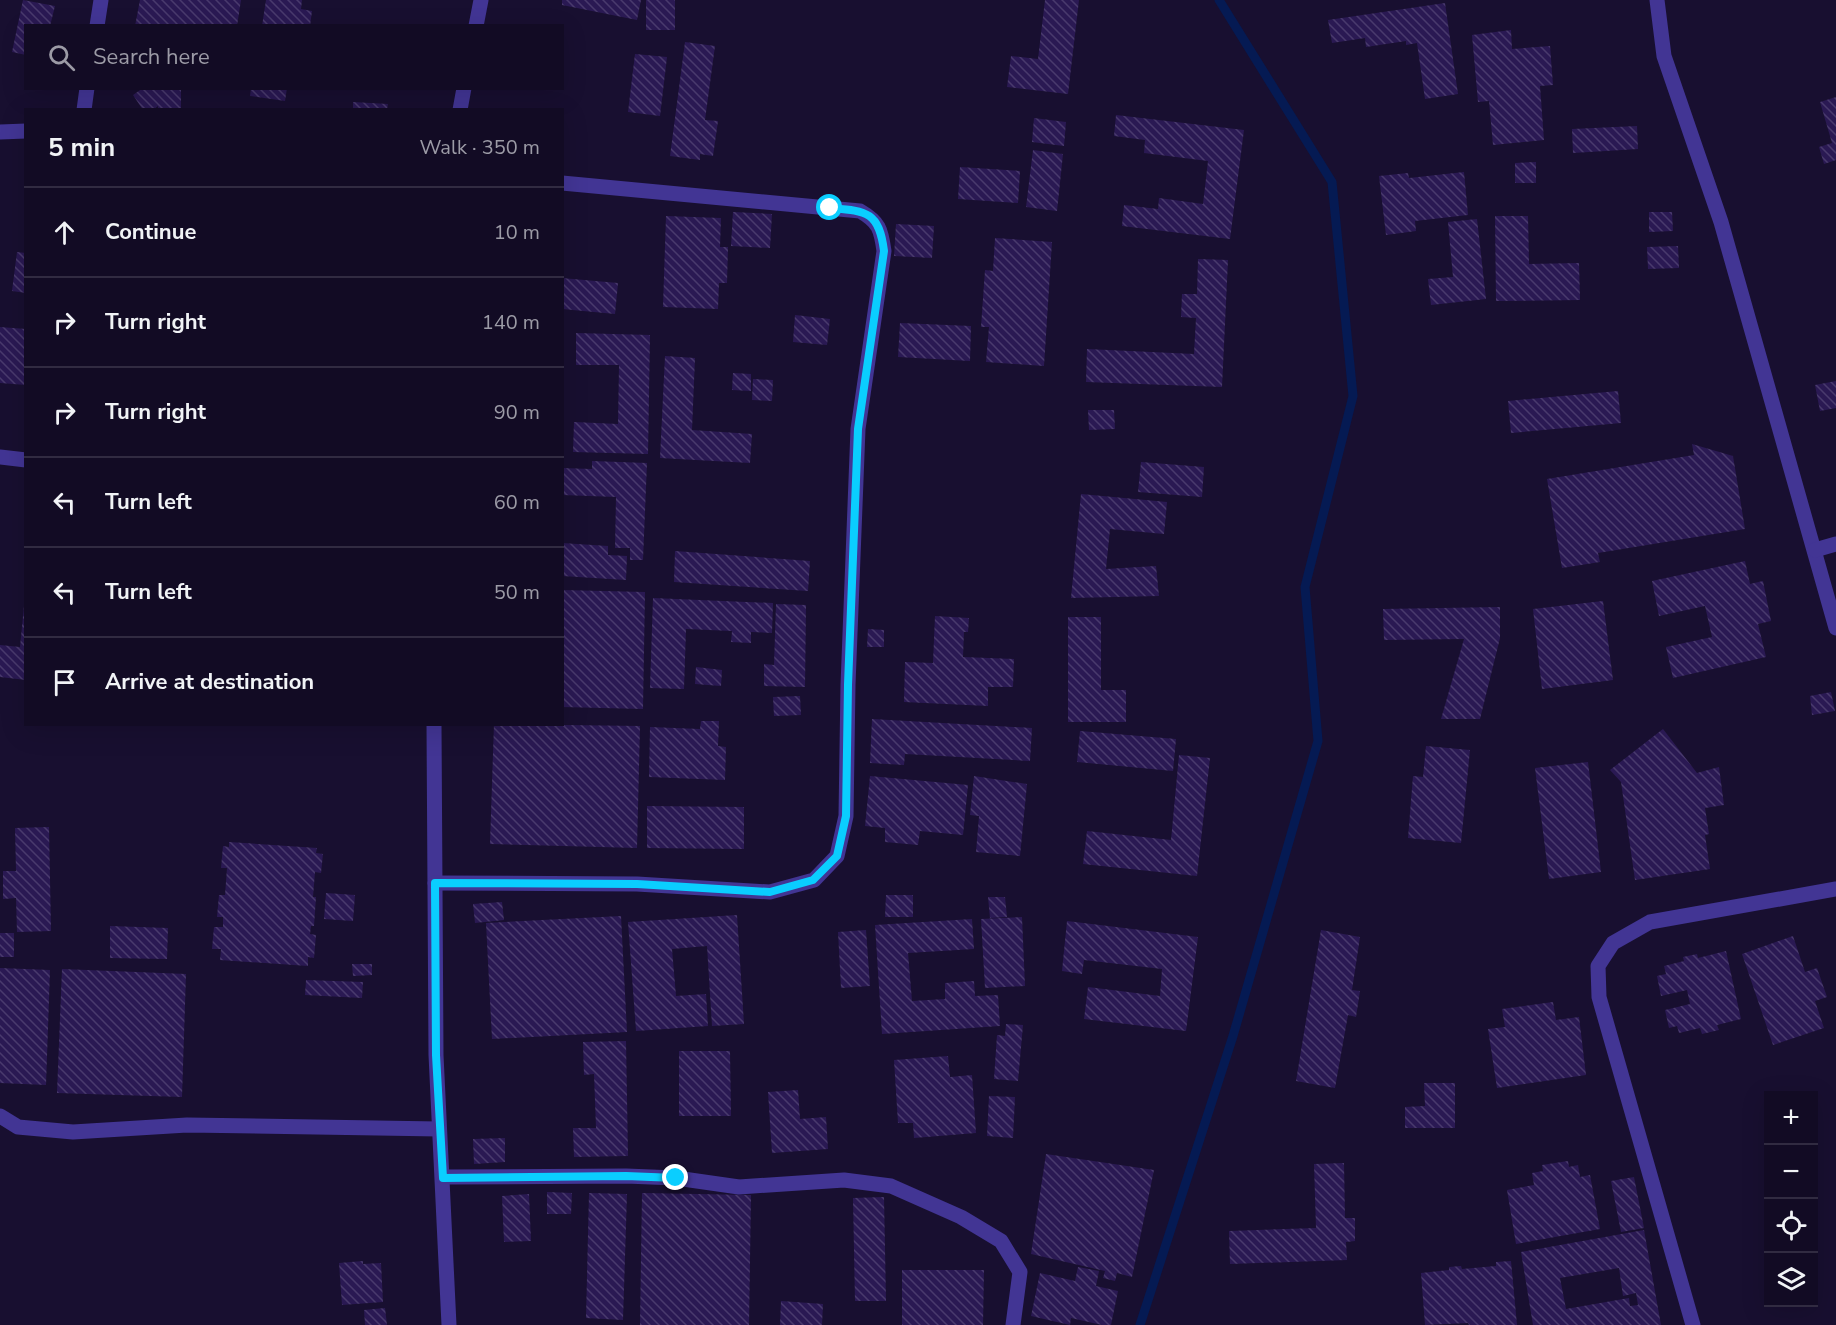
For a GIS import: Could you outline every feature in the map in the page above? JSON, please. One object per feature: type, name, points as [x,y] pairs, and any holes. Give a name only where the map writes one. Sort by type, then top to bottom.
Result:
[{"type":"street","points":[[97,24],[101,0]]},
{"type":"street","points":[[476,24],[481,0]]},
{"type":"street","points":[[1657,0],[1664,56],[1721,222],[1836,627]]},
{"type":"street","points":[[84,108],[87,90]]},
{"type":"street","points":[[460,108],[464,90]]},
{"type":"street","points":[[0,132],[24,131]]},
{"type":"street","points":[[435,883],[637,884],[770,892],[813,880],[837,856],[846,816],[848,685],[858,429],[884,251],[882,233],[874,219],[860,211],[564,183]]},
{"type":"street","points":[[0,457],[24,460]]},
{"type":"street","points":[[1815,550],[1836,544]]},
{"type":"street","points":[[434,726],[436,1055],[449,1325]]},
{"type":"street","points":[[1693,1325],[1599,997],[1598,966],[1613,943],[1650,922],[1836,889]]},
{"type":"street","points":[[0,1116],[18,1126],[73,1132],[188,1125],[439,1129]]},
{"type":"street","points":[[443,1178],[646,1177],[676,1178],[739,1187],[844,1180],[891,1186],[961,1217],[1000,1241],[1020,1272],[1013,1325]]},
{"type":"building","points":[[23,0],[55,6],[50,24],[24,24],[24,55],[12,52]]},
{"type":"building","points":[[140,0],[241,0],[237,24],[135,24]]},
{"type":"building","points":[[266,0],[302,0],[301,9],[312,11],[310,24],[262,24]]},
{"type":"building","points":[[562,0],[641,0],[637,20],[562,5]]},
{"type":"building","points":[[646,0],[675,0],[675,30],[646,30]]},
{"type":"building","points":[[1045,0],[1079,0],[1068,94],[1007,87],[1011,56],[1038,59]]},
{"type":"building","points":[[1445,3],[1458,94],[1425,99],[1417,43],[1406,45],[1406,41],[1366,47],[1365,38],[1332,43],[1328,20]]},
{"type":"building","points":[[1511,30],[1512,49],[1550,46],[1553,85],[1540,86],[1544,140],[1493,145],[1489,101],[1478,102],[1472,35]]},
{"type":"building","points":[[685,42],[715,46],[705,120],[718,121],[713,156],[700,154],[700,160],[670,156]]},
{"type":"building","points":[[635,54],[667,57],[660,116],[628,112]]},
{"type":"building","points":[[140,90],[181,90],[181,108],[158,108],[158,106],[142,108],[133,95]]},
{"type":"building","points":[[251,90],[287,90],[285,101],[250,96]]},
{"type":"building","points":[[1836,97],[1836,160],[1824,164],[1819,147],[1832,143],[1820,102]]},
{"type":"building","points":[[353,102],[388,104],[387,108],[353,108]]},
{"type":"building","points":[[1116,115],[1244,130],[1230,239],[1122,226],[1124,205],[1158,209],[1159,198],[1203,204],[1208,161],[1144,153],[1145,140],[1114,136]]},
{"type":"building","points":[[1034,118],[1066,122],[1064,146],[1032,142]]},
{"type":"building","points":[[1637,126],[1638,149],[1573,153],[1572,129]]},
{"type":"building","points":[[1033,150],[1063,154],[1057,211],[1026,207]]},
{"type":"building","points":[[1536,162],[1536,183],[1515,183],[1515,163]]},
{"type":"building","points":[[960,167],[1020,171],[1018,203],[958,199]]},
{"type":"building","points":[[1464,172],[1468,215],[1415,221],[1416,231],[1386,235],[1379,176],[1408,173],[1409,178]]},
{"type":"building","points":[[733,212],[772,214],[770,248],[731,246]]},
{"type":"building","points":[[1649,212],[1672,212],[1673,231],[1649,232]]},
{"type":"building","points":[[666,216],[721,218],[720,247],[728,247],[727,283],[719,283],[718,309],[663,307]]},
{"type":"building","points":[[1495,216],[1528,216],[1529,264],[1579,263],[1580,300],[1496,301]]},
{"type":"building","points":[[1477,219],[1486,299],[1431,305],[1428,279],[1453,277],[1448,222]]},
{"type":"building","points":[[896,224],[934,226],[932,258],[894,256]]},
{"type":"building","points":[[995,238],[1052,242],[1044,366],[986,362],[989,327],[981,327],[985,270],[993,271]]},
{"type":"building","points":[[1678,246],[1679,268],[1648,269],[1647,247]]},
{"type":"building","points":[[17,252],[24,253],[24,293],[12,291]]},
{"type":"building","points":[[1198,259],[1228,260],[1222,387],[1086,382],[1087,349],[1194,354],[1196,318],[1181,317],[1182,294],[1197,294]]},
{"type":"building","points":[[564,278],[618,283],[615,314],[564,309]]},
{"type":"building","points":[[795,315],[830,319],[827,345],[793,342]]},
{"type":"building","points":[[900,323],[971,326],[970,361],[898,357]]},
{"type":"building","points":[[0,327],[24,329],[24,385],[0,383]]},
{"type":"building","points":[[576,333],[650,335],[648,454],[573,452],[574,422],[618,424],[619,365],[576,365]]},
{"type":"building","points":[[665,356],[695,358],[692,430],[752,434],[750,463],[660,458]]},
{"type":"building","points":[[733,373],[751,374],[751,391],[732,390]]},
{"type":"building","points":[[753,379],[773,380],[772,401],[752,400]]},
{"type":"building","points":[[1836,381],[1836,408],[1820,411],[1815,385]]},
{"type":"building","points":[[1618,391],[1621,423],[1511,433],[1508,401]]},
{"type":"building","points":[[1088,410],[1114,410],[1115,429],[1089,430]]},
{"type":"building","points":[[1692,444],[1733,456],[1745,529],[1598,553],[1600,562],[1562,568],[1547,479],[1694,455]]},
{"type":"building","points":[[592,461],[647,463],[643,560],[630,560],[630,548],[615,548],[616,497],[564,495],[564,468],[592,469]]},
{"type":"building","points":[[1141,462],[1204,467],[1202,497],[1138,492]]},
{"type":"building","points":[[1081,494],[1167,502],[1164,534],[1110,529],[1106,569],[1156,566],[1159,596],[1071,598]]},
{"type":"building","points":[[564,543],[608,546],[608,555],[627,556],[626,580],[564,576]]},
{"type":"building","points":[[675,551],[810,561],[808,591],[674,582]]},
{"type":"building","points":[[1745,561],[1750,584],[1763,581],[1771,621],[1758,624],[1766,657],[1673,678],[1666,647],[1712,637],[1705,606],[1659,616],[1652,581]]},
{"type":"building","points":[[564,590],[645,592],[643,709],[564,707]]},
{"type":"building","points":[[653,598],[773,603],[772,633],[751,632],[751,643],[731,642],[732,631],[686,629],[684,689],[650,688]]},
{"type":"building","points":[[1603,601],[1613,680],[1542,689],[1533,609]]},
{"type":"building","points":[[776,604],[806,605],[805,687],[764,686],[764,664],[774,665]]},
{"type":"building","points":[[24,606],[24,680],[0,677],[0,645],[20,647]]},
{"type":"building","points":[[1500,607],[1500,638],[1480,719],[1441,719],[1464,639],[1384,640],[1383,609]]},
{"type":"building","points":[[935,616],[969,618],[968,632],[964,632],[963,657],[1014,659],[1013,687],[988,687],[988,706],[904,702],[905,662],[933,663]]},
{"type":"building","points":[[1068,617],[1101,617],[1101,690],[1126,690],[1126,722],[1068,722]]},
{"type":"building","points":[[868,629],[884,630],[884,647],[867,647]]},
{"type":"building","points":[[696,667],[722,670],[721,686],[695,684]]},
{"type":"building","points":[[1831,692],[1835,711],[1812,715],[1810,696]]},
{"type":"building","points":[[800,696],[801,715],[774,716],[773,697]]},
{"type":"building","points":[[872,719],[1032,728],[1030,761],[905,754],[904,765],[870,763]]},
{"type":"building","points":[[701,721],[719,721],[718,746],[726,747],[725,780],[649,777],[650,727],[700,729]]},
{"type":"building","points":[[494,726],[640,726],[637,848],[490,844]]},
{"type":"building","points":[[1663,729],[1697,773],[1719,767],[1724,805],[1705,808],[1709,834],[1705,835],[1710,869],[1635,880],[1621,782],[1610,770]]},
{"type":"building","points":[[1080,731],[1176,739],[1173,771],[1077,762]]},
{"type":"building","points":[[1426,746],[1470,750],[1461,843],[1408,838],[1413,776],[1423,777]]},
{"type":"building","points":[[1179,755],[1210,758],[1197,876],[1083,864],[1087,831],[1171,840]]},
{"type":"building","points":[[1588,762],[1601,872],[1549,879],[1535,768]]},
{"type":"building","points":[[870,776],[968,785],[963,835],[920,831],[918,845],[885,842],[885,828],[865,826]]},
{"type":"building","points":[[974,776],[1027,784],[1020,856],[976,852],[979,816],[970,815]]},
{"type":"building","points":[[647,806],[744,807],[744,849],[647,848]]},
{"type":"building","points":[[49,827],[51,931],[17,932],[16,898],[3,899],[3,871],[16,871],[15,828]]},
{"type":"building","points":[[229,842],[317,848],[316,853],[323,854],[321,873],[315,872],[314,926],[311,926],[310,934],[316,935],[314,958],[308,957],[308,966],[220,960],[221,949],[212,949],[214,927],[223,927],[223,917],[217,917],[219,895],[225,895],[227,868],[221,868],[223,846],[229,847]]},
{"type":"building","points":[[326,893],[355,895],[353,921],[324,919]]},
{"type":"building","points":[[886,895],[913,895],[913,917],[885,917]]},
{"type":"building","points":[[988,897],[1005,897],[1007,917],[990,918]]},
{"type":"building","points":[[502,902],[504,920],[475,923],[473,904]]},
{"type":"building","points":[[737,915],[744,1024],[712,1026],[707,946],[672,949],[676,996],[706,994],[708,1026],[636,1031],[628,922]]},
{"type":"building","points":[[621,916],[627,1032],[492,1039],[486,923]]},
{"type":"building","points":[[1022,917],[1025,986],[985,988],[981,919]]},
{"type":"building","points":[[972,919],[974,949],[908,953],[912,1001],[945,999],[945,983],[974,981],[975,996],[998,995],[1000,1026],[882,1034],[875,925]]},
{"type":"building","points":[[1067,921],[1198,937],[1186,1031],[1084,1019],[1088,987],[1160,996],[1162,969],[1084,960],[1082,974],[1062,971]]},
{"type":"building","points":[[110,926],[168,928],[167,959],[110,958]]},
{"type":"building","points":[[866,930],[870,986],[841,988],[838,932]]},
{"type":"building","points":[[1321,930],[1360,937],[1352,990],[1360,991],[1356,1017],[1348,1015],[1335,1088],[1296,1081]]},
{"type":"building","points":[[0,933],[14,933],[14,957],[0,957]]},
{"type":"building","points":[[1793,936],[1805,972],[1817,968],[1827,997],[1815,1001],[1824,1028],[1773,1045],[1742,954]]},
{"type":"building","points":[[1726,951],[1741,1019],[1717,1025],[1719,1030],[1702,1034],[1700,1028],[1679,1033],[1677,1026],[1669,1028],[1665,1010],[1690,1004],[1687,990],[1661,996],[1657,976],[1666,974],[1664,966],[1684,961],[1683,957],[1697,954],[1698,958]]},
{"type":"building","points":[[352,964],[372,964],[372,975],[353,976]]},
{"type":"building","points":[[0,968],[50,970],[46,1085],[0,1083]]},
{"type":"building","points":[[62,969],[186,974],[182,1097],[57,1093]]},
{"type":"building","points":[[306,980],[363,982],[362,998],[305,995]]},
{"type":"building","points":[[1553,1002],[1556,1020],[1579,1017],[1586,1075],[1497,1088],[1488,1029],[1505,1027],[1502,1009]]},
{"type":"building","points":[[1006,1024],[1023,1025],[1018,1081],[994,1079],[997,1035],[1005,1036]]},
{"type":"building","points":[[626,1041],[628,1156],[574,1157],[573,1128],[596,1128],[594,1074],[584,1075],[583,1042]]},
{"type":"building","points":[[679,1051],[730,1051],[731,1116],[679,1116]]},
{"type":"building","points":[[948,1056],[950,1077],[972,1075],[976,1133],[914,1138],[913,1123],[898,1123],[894,1060]]},
{"type":"building","points":[[1424,1083],[1455,1083],[1455,1128],[1405,1128],[1405,1107],[1425,1106]]},
{"type":"building","points":[[798,1090],[800,1119],[826,1117],[828,1149],[772,1153],[768,1092]]},
{"type":"building","points":[[989,1096],[1015,1097],[1013,1138],[987,1136]]},
{"type":"building","points":[[505,1138],[505,1162],[474,1164],[473,1139]]},
{"type":"building","points":[[1046,1154],[1154,1170],[1132,1277],[1117,1273],[1115,1281],[1103,1278],[1105,1271],[1031,1254]]},
{"type":"building","points":[[1568,1161],[1569,1167],[1578,1165],[1580,1177],[1590,1175],[1600,1229],[1516,1244],[1507,1190],[1534,1185],[1532,1173],[1543,1171],[1542,1165]]},
{"type":"building","points":[[1344,1163],[1345,1218],[1355,1218],[1355,1241],[1346,1242],[1347,1260],[1230,1264],[1229,1231],[1316,1228],[1314,1164]]},
{"type":"building","points":[[1634,1177],[1644,1228],[1621,1232],[1611,1181]]},
{"type":"building","points":[[547,1192],[572,1193],[571,1214],[547,1214]]},
{"type":"building","points":[[589,1193],[627,1194],[623,1320],[586,1318]]},
{"type":"building","points":[[642,1193],[751,1195],[749,1325],[640,1325]]},
{"type":"building","points":[[529,1194],[531,1241],[504,1242],[502,1196]]},
{"type":"building","points":[[884,1197],[886,1301],[855,1301],[853,1198]]},
{"type":"building","points":[[1644,1230],[1661,1325],[1533,1325],[1521,1252]],"holes":[[[1619,1268],[1623,1296],[1636,1293],[1638,1305],[1630,1306],[1629,1298],[1566,1309],[1560,1278]]]},
{"type":"building","points":[[363,1261],[363,1264],[381,1263],[383,1302],[342,1305],[339,1263]]},
{"type":"building","points":[[1511,1261],[1517,1325],[1469,1325],[1468,1323],[1425,1325],[1421,1273],[1449,1270],[1449,1267],[1461,1266],[1462,1269],[1496,1266],[1496,1262]]},
{"type":"building","points":[[1078,1267],[1099,1271],[1096,1286],[1118,1291],[1111,1325],[1071,1318],[1070,1325],[1031,1316],[1040,1273],[1075,1281]]},
{"type":"building","points":[[902,1270],[984,1270],[983,1325],[902,1325]]},
{"type":"building","points":[[781,1301],[823,1304],[822,1325],[780,1325]]},
{"type":"building","points":[[385,1308],[387,1325],[365,1325],[364,1310]]},
{"type":"waterway","points":[[1140,1325],[1233,1036],[1318,741],[1305,587],[1353,396],[1332,182],[1219,0]]},
{"type":"route","points":[[676,1178],[626,1176],[443,1178],[436,1055],[435,883],[637,884],[770,892],[813,880],[837,856],[846,816],[848,685],[858,429],[884,251],[882,233],[874,219],[860,211],[830,208]]}]
